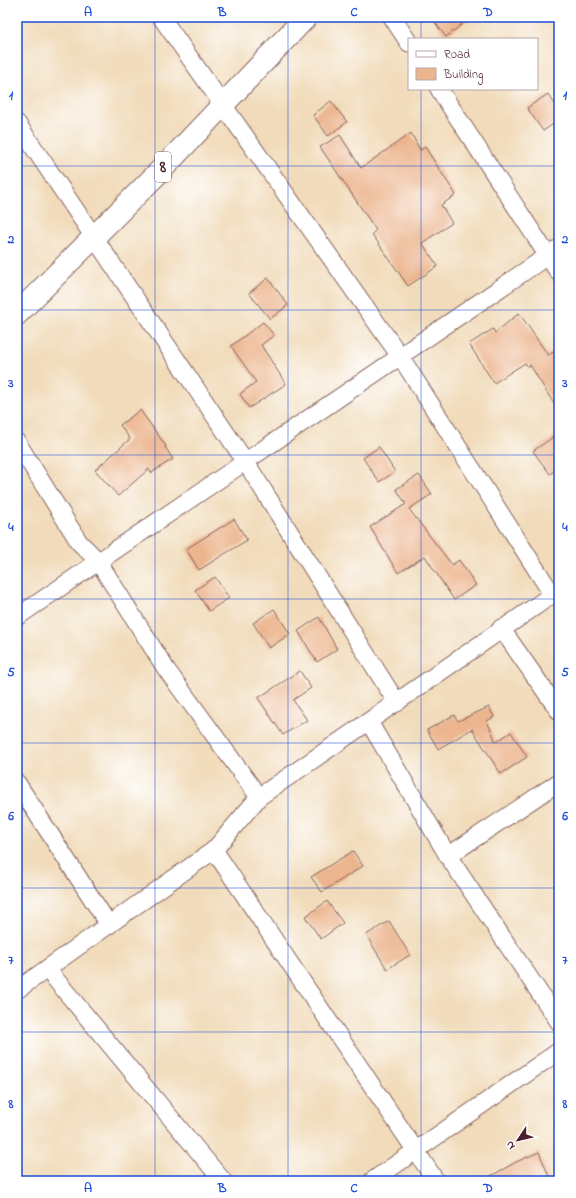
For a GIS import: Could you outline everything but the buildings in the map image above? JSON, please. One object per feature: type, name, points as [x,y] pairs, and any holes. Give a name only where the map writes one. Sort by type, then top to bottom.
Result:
[{"type":"main road","name":"8","points":[[17,314],[164,167],[306,17]]},
{"type":"street","points":[[17,990],[214,850],[259,797],[556,592],[400,356],[161,17]]},
{"type":"street","points":[[392,17],[408,41]]},
{"type":"street","points":[[440,90],[553,252],[559,273]]},
{"type":"street","points":[[17,123],[245,461],[397,703]]},
{"type":"street","points":[[17,617],[553,252]]},
{"type":"street","points":[[17,442],[79,542],[98,561],[166,669],[259,797]]},
{"type":"street","points":[[502,628],[559,711]]},
{"type":"street","points":[[369,722],[448,856],[559,1022]]},
{"type":"street","points":[[448,856],[559,782]]},
{"type":"street","points":[[17,783],[109,925]]},
{"type":"street","points":[[214,850],[436,1181]]},
{"type":"street","points":[[47,969],[223,1181]]},
{"type":"street","points":[[372,1181],[559,1051]]}]
